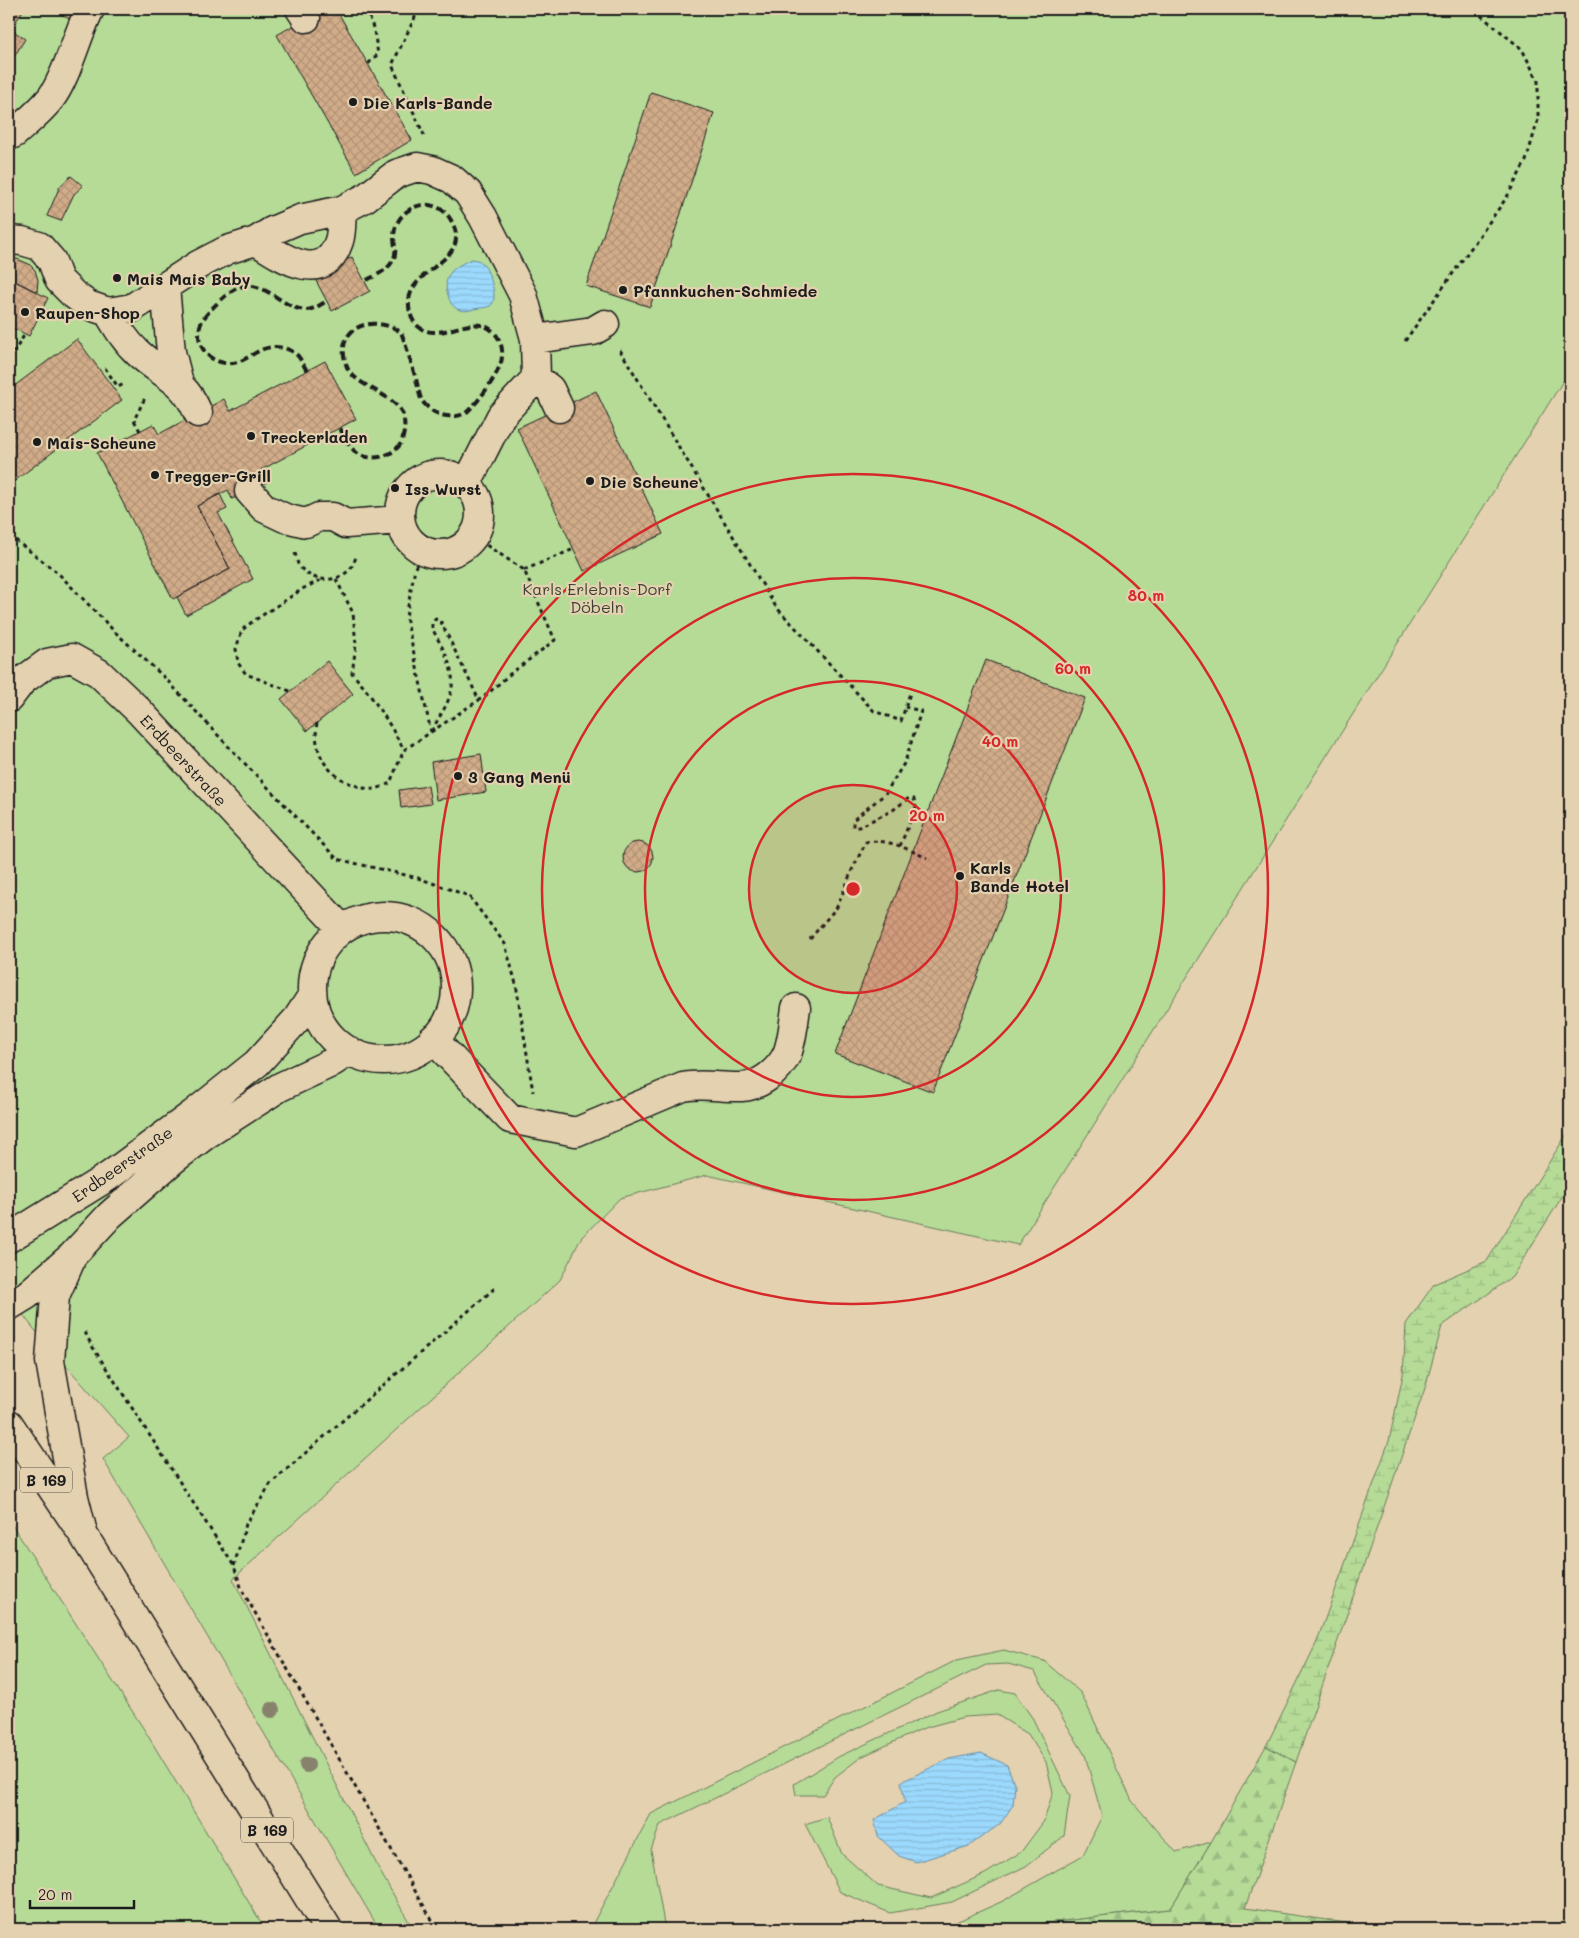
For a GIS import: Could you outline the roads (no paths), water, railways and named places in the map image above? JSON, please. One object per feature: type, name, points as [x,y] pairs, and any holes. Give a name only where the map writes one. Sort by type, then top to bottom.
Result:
[{"type":"street","points":[[9,136],[51,98],[61,80],[82,24],[90,9]]},
{"type":"street","points":[[9,240],[22,241],[39,246],[52,261],[59,280],[88,305],[108,312],[132,308],[198,265],[220,254],[256,242],[272,231],[300,219],[342,210],[365,198],[391,165],[432,170],[452,180],[468,193],[483,217],[523,295],[535,339],[536,378],[501,416],[467,483]]},
{"type":"street","points":[[256,242],[284,259],[302,266],[317,265],[330,258],[339,241],[342,210]]},
{"type":"street","points":[[165,287],[171,352],[179,383]]},
{"type":"street","points":[[108,312],[121,336],[138,353],[179,383],[192,398],[198,413]]},
{"type":"street","points":[[535,339],[593,331],[604,324]]},
{"type":"street","points":[[536,378],[550,389],[559,408]]},
{"type":"street","points":[[430,475],[449,475],[467,483],[478,499],[481,518],[474,537],[460,550],[442,555],[423,551],[407,538],[400,520],[402,501],[413,484],[430,475]]},
{"type":"street","points":[[249,491],[264,508],[285,518],[306,523],[319,517],[333,517],[346,524],[400,520]]},
{"type":"street","name":"Erdbeerstraße","points":[[9,698],[22,681],[47,663],[72,658],[99,673],[138,710],[342,929]]},
{"type":"street","name":"Erdbeerstraße","points":[[395,917],[409,920],[422,926],[442,946],[454,971],[454,999],[451,1012],[433,1039],[415,1052],[389,1059],[376,1059],[350,1051],[341,1045],[319,1019],[312,996],[314,971],[324,948],[342,929],[367,918],[395,917]]},
{"type":"street","name":"Erdbeerstraße","points":[[9,1238],[109,1176],[193,1114],[257,1063],[297,1019],[312,996]]},
{"type":"street","points":[[433,1039],[510,1119],[576,1132],[683,1086],[744,1087],[761,1082],[774,1072],[787,1054],[796,1008]]},
{"type":"street","name":"Erdbeerstraße","points":[[9,1306],[27,1295],[72,1256],[110,1215],[207,1134],[280,1087],[331,1063],[350,1051]]},
{"type":"street","name":"Erdbeerstraße","points":[[72,1256],[55,1296],[50,1362],[74,1497],[84,1536]]},
{"type":"street","name":"B 169","points":[[9,1424],[84,1536],[328,1929]]},
{"type":"water","points":[[472,259],[478,260],[483,264],[492,285],[494,298],[493,303],[488,307],[462,311],[454,307],[448,297],[446,282],[455,268]]},
{"type":"water","points":[[981,1753],[1007,1765],[1015,1785],[1013,1805],[1000,1824],[969,1846],[916,1862],[899,1856],[878,1836],[874,1820],[905,1802],[901,1782],[949,1759]]},
{"type":"railway","points":[[340,428],[354,451],[368,457],[381,457],[393,452],[401,443],[404,434],[404,420],[401,411],[387,398],[351,374],[347,367],[344,354],[345,342],[357,328],[367,324],[378,324],[389,326],[401,332],[422,401],[427,407],[443,415],[458,416],[468,411],[494,378],[501,363],[502,349],[500,341],[489,328],[471,325],[441,332],[431,332],[419,327],[411,317],[409,300],[413,288],[420,279],[448,255],[454,246],[456,235],[452,222],[448,215],[437,207],[429,205],[416,206],[400,218],[395,230],[394,259],[383,271],[365,281]]},
{"type":"railway","points":[[307,371],[297,355],[279,347],[265,348],[235,363],[218,361],[207,354],[203,348],[200,342],[200,328],[204,317],[217,304],[235,289],[245,286],[263,289],[288,304],[306,310],[327,301]]},
{"type":"place","name":"Die Karls-Bande","points":[[353,102]]},
{"type":"place","name":"Mais Mais Baby","points":[[117,278]]},
{"type":"place","name":"Pfannkuchen-Schmiede","points":[[623,290]]},
{"type":"place","name":"Raupen-Shop","points":[[25,312]]},
{"type":"place","name":"Treckerladen","points":[[251,436]]},
{"type":"place","name":"Mais-Scheune","points":[[37,442]]},
{"type":"place","name":"Tregger-Grill","points":[[155,475]]},
{"type":"place","name":"Die Scheune","points":[[590,481]]},
{"type":"place","name":"Iss Wurst","points":[[395,488]]},
{"type":"place","name":"3 Gang Menü","points":[[458,776]]},
{"type":"place","name":"Karls Bande Hotel","points":[[960,876]]},
{"type":"park label","name":"Karls Erlebnis-Dorf Döbeln","points":[[597,597]]}]
